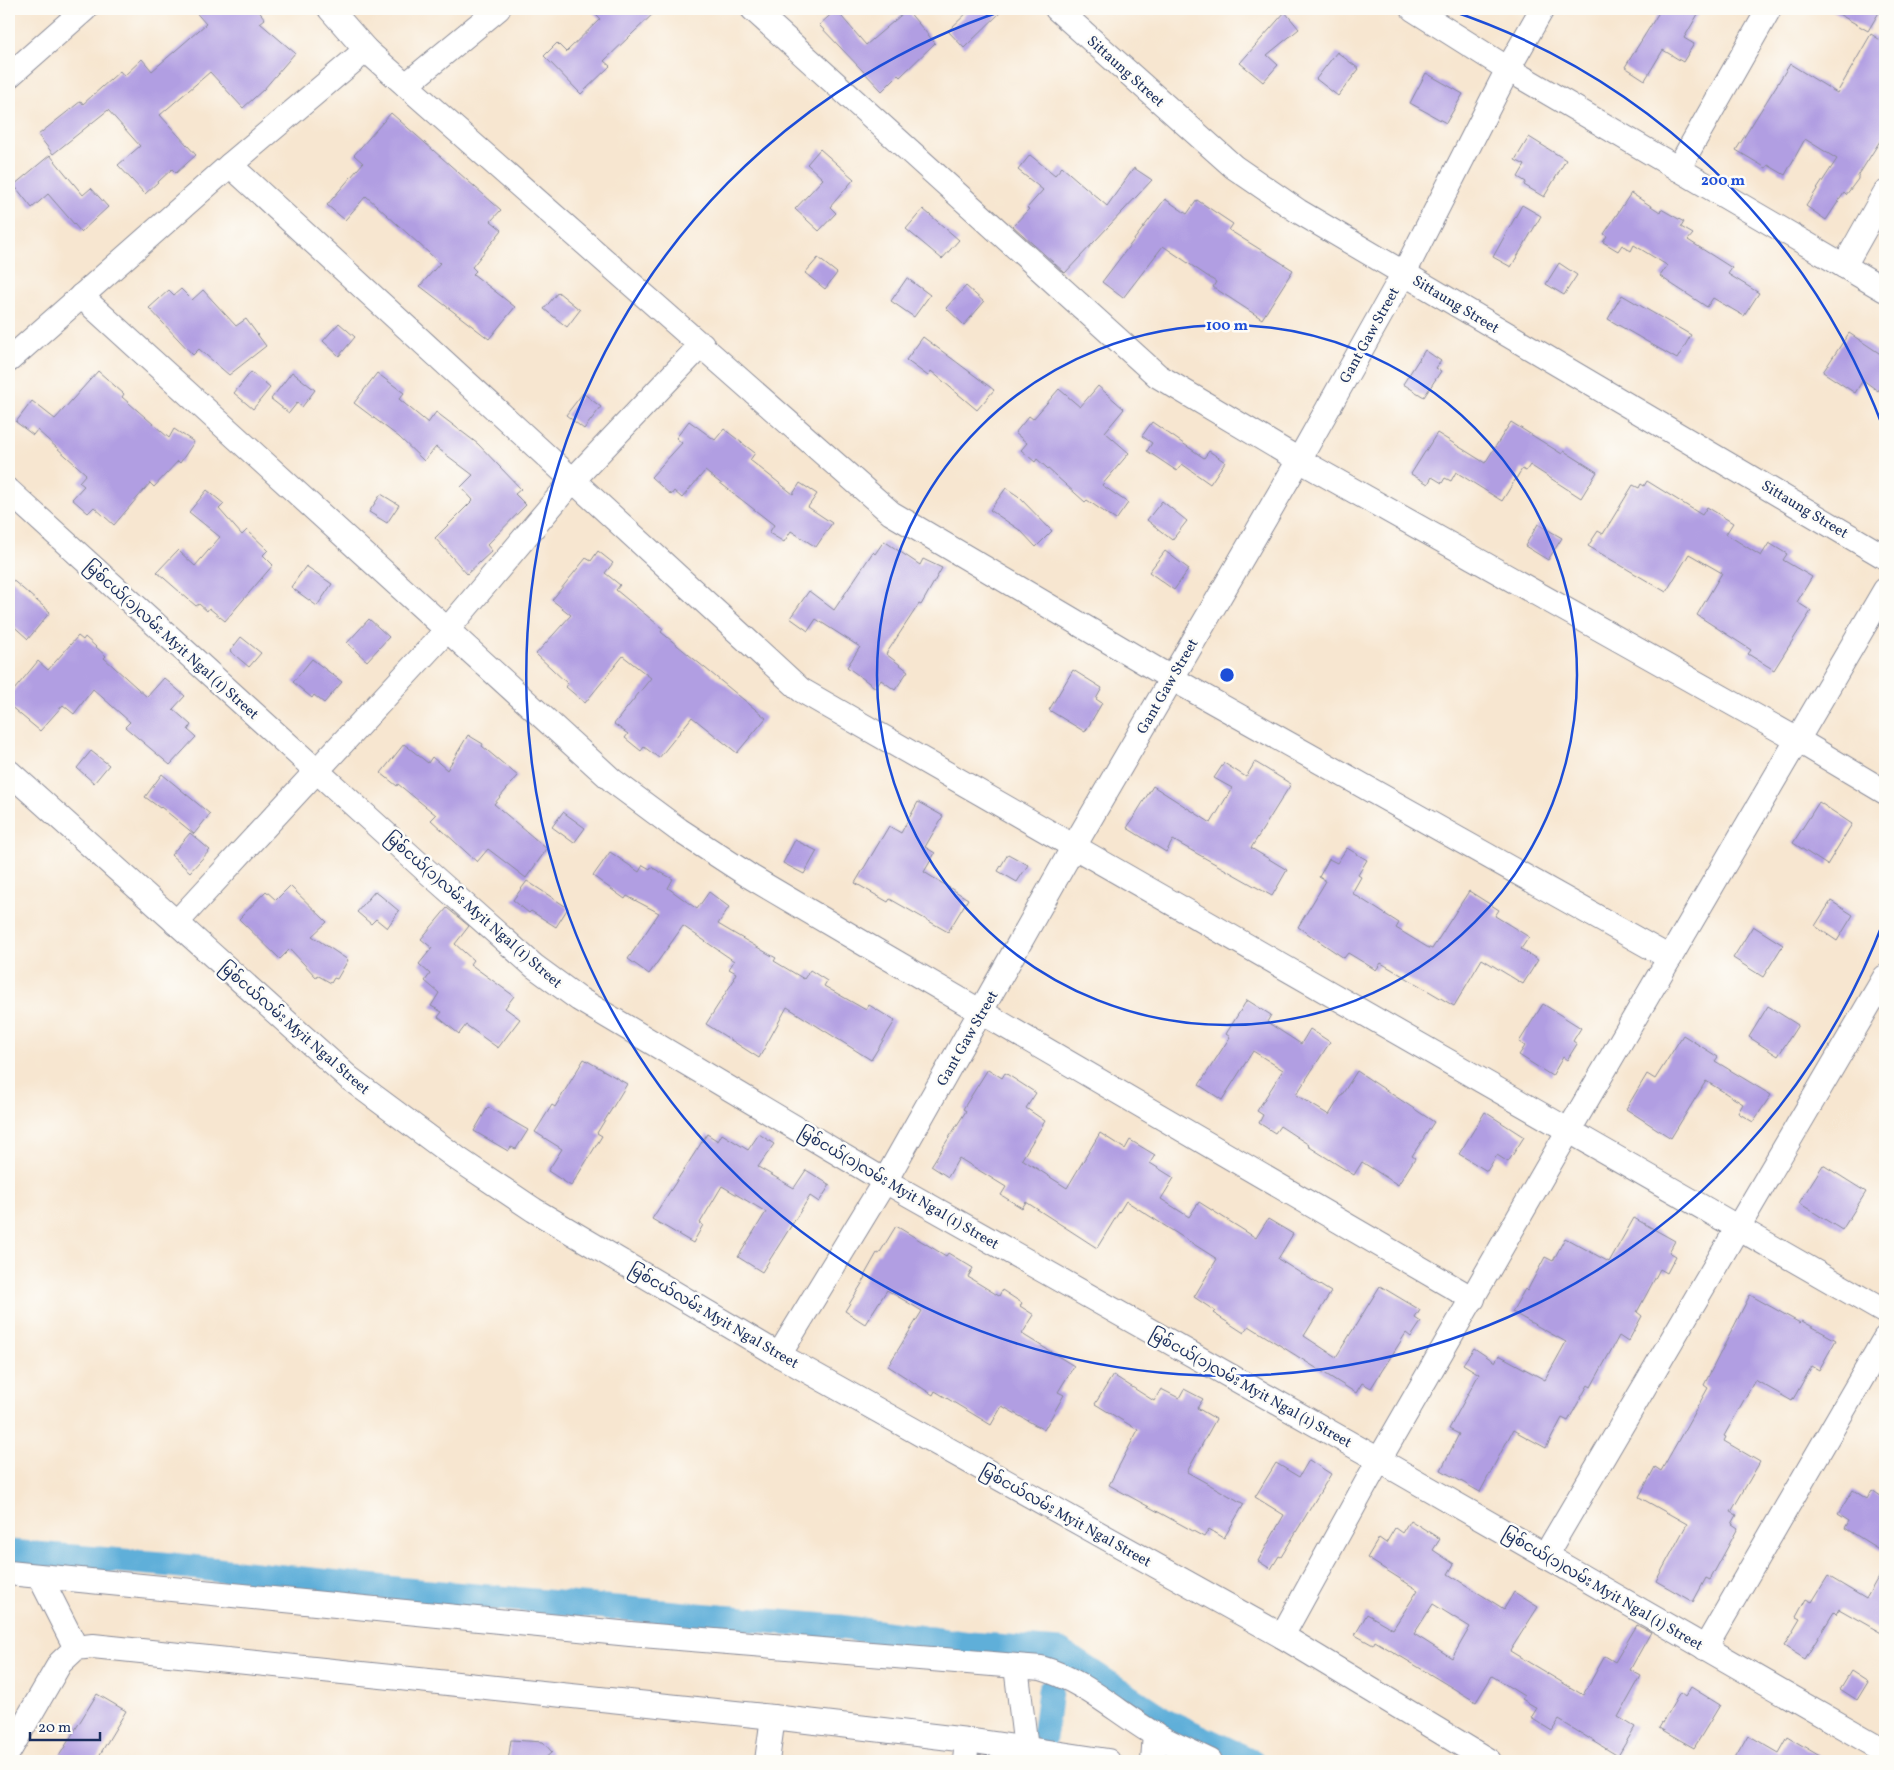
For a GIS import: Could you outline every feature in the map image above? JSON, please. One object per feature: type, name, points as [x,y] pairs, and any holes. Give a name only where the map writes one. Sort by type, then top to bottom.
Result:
[{"type":"street","points":[[9,76],[85,9]]},
{"type":"street","points":[[330,9],[366,50],[702,344],[891,513],[1171,678],[1670,958]]},
{"type":"street","points":[[406,85],[498,9]]},
{"type":"street","points":[[753,9],[1158,376],[1299,460],[1796,739],[1885,792]]},
{"type":"street","name":"Sittaung Street","points":[[1057,9],[1234,167],[1298,211],[1885,557]]},
{"type":"street","points":[[1413,9],[1508,69],[1885,290]]},
{"type":"street","name":"Gant Gaw Street","points":[[779,1355],[885,1181],[1073,848],[1299,460],[1404,273],[1508,69],[1542,9]]},
{"type":"street","points":[[1678,169],[1769,9]]},
{"type":"street","points":[[9,360],[230,165],[366,50]]},
{"type":"street","points":[[230,165],[800,690],[1885,1312]]},
{"type":"street","points":[[1844,266],[1885,193]]},
{"type":"street","points":[[81,296],[613,780],[679,830],[751,877],[981,1013],[1473,1299]]},
{"type":"street","points":[[176,923],[447,630],[573,480],[702,344]]},
{"type":"street","name":"မြစ်ငယ်(၁)လမ်း Myit Ngal (1) Street","points":[[9,492],[316,772],[534,966],[579,999],[885,1181],[1379,1460],[1885,1751]]},
{"type":"street","points":[[1282,1636],[1379,1460],[1569,1130],[1796,739],[1885,590]]},
{"type":"street","name":"မြစ်ငယ်လမ်း Myit Ngal Street","points":[[9,772],[349,1078],[458,1159],[534,1210],[779,1355],[1282,1636],[1489,1761]]},
{"type":"street","points":[[1545,1556],[1885,977]]},
{"type":"street","points":[[1704,1648],[1885,1338]]},
{"type":"street","points":[[9,1574],[630,1634],[1041,1668],[1064,1676],[1155,1734],[1210,1761]]},
{"type":"street","points":[[40,1577],[76,1648]]},
{"type":"street","points":[[9,1751],[60,1663],[76,1648],[93,1646],[773,1717],[966,1751],[1029,1749],[1108,1761]]},
{"type":"street","points":[[1016,1666],[1029,1749]]},
{"type":"street","points":[[767,1761],[773,1717]]},
{"type":"street","points":[[1153,1761],[1155,1734]]},
{"type":"building","points":[[193,9],[257,9],[265,19],[260,23],[295,53],[264,89],[243,108],[210,72],[160,115],[196,155],[176,173],[172,169],[145,194],[118,165],[140,146],[108,110],[53,154],[38,135],[81,101],[83,104],[120,71],[124,76],[142,59],[152,71],[206,24]]},
{"type":"building","points":[[590,9],[658,9],[604,61],[610,66],[581,94],[544,56],[557,43],[566,52],[600,19]]},
{"type":"building","points":[[971,9],[1004,9],[964,48],[948,31]]},
{"type":"building","points":[[1661,9],[1701,9],[1684,38],[1694,44],[1683,62],[1663,50],[1645,80],[1625,67]]},
{"type":"building","points":[[1830,9],[1881,9],[1868,31]]},
{"type":"building","points":[[836,10],[866,45],[907,10],[935,43],[900,77],[898,75],[882,91],[819,25]]},
{"type":"building","points":[[1285,12],[1299,29],[1267,55],[1278,65],[1263,82],[1240,63]]},
{"type":"building","points":[[1871,34],[1885,43],[1885,133],[1858,176],[1858,179],[1846,195],[1844,193],[1826,220],[1806,206],[1837,159],[1805,139],[1785,175],[1768,165],[1766,168],[1736,150],[1790,64],[1837,93]]},
{"type":"building","points":[[1337,52],[1359,69],[1338,96],[1316,79]]},
{"type":"building","points":[[1426,73],[1463,94],[1446,123],[1410,103]]},
{"type":"building","points":[[391,113],[501,210],[491,221],[502,230],[472,267],[476,271],[473,274],[515,307],[489,339],[420,286],[440,263],[366,196],[345,220],[327,205],[363,163],[354,155]]},
{"type":"building","points":[[1529,137],[1566,160],[1544,197],[1524,185],[1526,182],[1518,177],[1525,165],[1515,160]]},
{"type":"building","points":[[820,149],[854,179],[830,207],[836,213],[819,231],[795,209],[823,179],[807,164]]},
{"type":"building","points":[[50,155],[83,195],[91,188],[108,207],[81,232],[48,194],[32,208],[14,185]]},
{"type":"building","points":[[1030,155],[1055,175],[1062,167],[1107,206],[1134,168],[1152,180],[1065,273],[1013,226],[1043,190],[1018,170]]},
{"type":"building","points":[[1631,193],[1660,212],[1661,209],[1684,222],[1681,227],[1693,234],[1688,240],[1732,268],[1728,274],[1759,293],[1744,316],[1713,298],[1707,307],[1660,276],[1667,266],[1634,245],[1631,251],[1622,245],[1618,251],[1603,242],[1607,236],[1604,234]]},
{"type":"building","points":[[1165,199],[1187,214],[1197,200],[1233,224],[1229,230],[1293,270],[1262,319],[1213,287],[1216,282],[1163,246],[1123,298],[1102,282]]},
{"type":"building","points":[[1522,205],[1541,216],[1511,267],[1493,257]]},
{"type":"building","points":[[923,209],[959,240],[942,259],[906,229]]},
{"type":"building","points":[[818,258],[837,273],[825,289],[805,273]]},
{"type":"building","points":[[1559,263],[1577,275],[1564,295],[1546,284]]},
{"type":"building","points":[[907,278],[930,295],[914,317],[891,301]]},
{"type":"building","points":[[966,286],[984,302],[964,325],[946,308]]},
{"type":"building","points":[[181,289],[192,300],[203,290],[236,326],[246,319],[266,346],[229,375],[199,349],[193,355],[149,308],[169,290],[174,295]]},
{"type":"building","points":[[558,292],[580,310],[567,327],[544,309]]},
{"type":"building","points":[[1622,295],[1691,335],[1677,359],[1608,319]]},
{"type":"building","points":[[339,323],[355,337],[339,356],[323,341]]},
{"type":"building","points":[[1849,333],[1885,357],[1885,380],[1878,391],[1863,380],[1855,393],[1823,372]]},
{"type":"building","points":[[923,337],[994,390],[977,410],[931,371],[928,376],[906,360]]},
{"type":"building","points":[[1425,350],[1441,361],[1436,368],[1441,371],[1424,397],[1403,384]]},
{"type":"building","points":[[98,371],[124,394],[122,397],[169,438],[174,429],[194,442],[180,463],[178,461],[154,487],[150,483],[114,525],[94,507],[88,513],[72,499],[84,486],[79,482],[86,474],[37,430],[33,435],[16,422],[32,401],[55,419]]},
{"type":"building","points":[[251,372],[270,388],[253,409],[234,393]]},
{"type":"building","points":[[292,372],[315,390],[302,407],[297,403],[289,413],[271,399]]},
{"type":"building","points":[[377,373],[404,393],[399,399],[428,423],[436,412],[478,444],[521,489],[515,494],[526,505],[487,545],[492,551],[467,574],[435,538],[473,500],[461,487],[473,475],[436,447],[424,461],[399,437],[354,403]]},
{"type":"building","points":[[1098,386],[1124,409],[1105,432],[1129,453],[1102,485],[1128,503],[1116,520],[1087,500],[1085,502],[1037,459],[1035,462],[1021,450],[1027,443],[1015,433],[1029,416],[1033,419],[1059,389],[1080,407]]},
{"type":"building","points":[[583,393],[601,407],[584,429],[566,415]]},
{"type":"building","points":[[689,421],[715,440],[724,429],[755,453],[750,460],[793,494],[800,483],[817,494],[808,507],[832,523],[816,547],[791,531],[784,542],[769,533],[774,525],[705,471],[682,498],[674,491],[671,495],[651,477],[682,443],[676,438]]},
{"type":"building","points":[[1152,422],[1204,458],[1209,451],[1225,462],[1210,484],[1182,464],[1177,471],[1147,451],[1152,443],[1142,436]]},
{"type":"building","points":[[1511,422],[1562,454],[1564,451],[1597,472],[1581,498],[1530,465],[1526,471],[1522,469],[1502,501],[1456,472],[1451,481],[1445,478],[1442,483],[1432,477],[1428,484],[1411,474],[1437,433],[1485,463]]},
{"type":"building","points":[[1647,481],[1702,515],[1707,507],[1733,523],[1726,534],[1761,556],[1769,543],[1787,554],[1783,560],[1812,577],[1797,602],[1811,611],[1774,670],[1748,654],[1751,650],[1697,615],[1722,573],[1689,554],[1666,592],[1588,546],[1598,531],[1603,534],[1633,485],[1639,488],[1641,484],[1644,486]]},
{"type":"building","points":[[1006,488],[1018,496],[1052,531],[1036,547],[1021,531],[990,510]]},
{"type":"building","points":[[207,490],[224,504],[219,509],[242,535],[247,530],[268,550],[263,555],[273,565],[225,621],[209,608],[207,611],[199,604],[196,606],[157,572],[178,550],[195,566],[220,537],[189,512]]},
{"type":"building","points":[[381,494],[399,505],[387,523],[369,512]]},
{"type":"building","points":[[1162,501],[1187,521],[1172,540],[1147,520]]},
{"type":"building","points":[[1538,524],[1562,538],[1548,560],[1525,546]]},
{"type":"building","points":[[884,541],[920,565],[923,559],[942,568],[921,605],[919,604],[886,654],[908,671],[895,690],[881,680],[876,688],[847,667],[860,647],[816,619],[808,631],[790,618],[809,591],[834,610],[873,552],[875,554]]},
{"type":"building","points":[[598,551],[613,563],[605,573],[620,585],[616,590],[663,629],[661,632],[766,718],[737,753],[692,717],[659,758],[644,747],[641,751],[625,738],[628,734],[614,724],[651,678],[623,656],[585,703],[566,687],[568,684],[536,654],[571,615],[552,600],[586,558],[591,561]]},
{"type":"building","points":[[1165,551],[1189,569],[1174,590],[1149,572]]},
{"type":"building","points":[[306,566],[332,584],[317,606],[291,587]]},
{"type":"building","points":[[9,577],[50,612],[28,639],[9,622]]},
{"type":"building","points":[[369,619],[389,637],[367,661],[347,643]]},
{"type":"building","points":[[78,636],[83,640],[85,637],[106,656],[104,658],[147,697],[164,678],[185,696],[173,709],[191,725],[188,730],[196,737],[170,765],[125,727],[130,722],[93,689],[74,714],[63,705],[40,731],[9,705],[9,696],[38,661],[48,670]]},
{"type":"building","points":[[241,637],[261,653],[249,667],[230,651]]},
{"type":"building","points":[[312,659],[342,682],[324,703],[314,695],[312,698],[293,682]]},
{"type":"building","points":[[1073,670],[1102,688],[1096,699],[1102,703],[1085,732],[1049,710]]},
{"type":"building","points":[[468,735],[483,744],[482,746],[518,776],[494,804],[547,849],[526,878],[488,849],[477,862],[431,820],[436,815],[398,784],[397,786],[381,773],[404,744],[428,763],[432,757],[447,770]]},
{"type":"building","points":[[91,751],[109,765],[94,783],[77,768]]},
{"type":"building","points":[[1255,762],[1291,784],[1251,848],[1287,870],[1272,896],[1173,840],[1166,852],[1127,828],[1153,786],[1211,823],[1232,788],[1214,778],[1224,763],[1246,777]]},
{"type":"building","points":[[162,774],[210,814],[194,834],[161,807],[145,797]]},
{"type":"building","points":[[918,802],[943,816],[925,847],[935,853],[924,872],[968,899],[948,932],[890,899],[888,902],[855,883],[889,826],[901,833]]},
{"type":"building","points":[[1819,802],[1852,824],[1827,865],[1793,843]]},
{"type":"building","points":[[563,812],[585,828],[574,843],[552,827]]},
{"type":"building","points":[[190,833],[210,850],[190,872],[171,855]]},
{"type":"building","points":[[795,840],[817,851],[804,874],[783,863]]},
{"type":"building","points":[[1347,848],[1367,860],[1358,875],[1361,877],[1352,893],[1399,923],[1396,928],[1427,947],[1432,949],[1469,891],[1499,910],[1495,916],[1529,937],[1521,949],[1538,960],[1523,984],[1482,959],[1454,1006],[1381,963],[1376,970],[1348,953],[1344,958],[1298,927],[1326,881],[1319,877],[1329,859],[1337,863]]},
{"type":"building","points":[[610,852],[639,872],[643,865],[650,869],[651,867],[673,879],[668,888],[697,909],[709,892],[729,907],[718,924],[776,958],[774,961],[804,979],[810,970],[827,981],[824,986],[866,1010],[869,1005],[895,1021],[871,1060],[787,1007],[759,1058],[706,1024],[734,980],[736,973],[729,969],[734,961],[683,926],[649,974],[628,959],[659,913],[627,896],[625,899],[593,876]]},
{"type":"building","points":[[1008,854],[1028,865],[1017,882],[998,871]]},
{"type":"building","points":[[527,881],[568,908],[556,927],[531,911],[529,913],[513,900]]},
{"type":"building","points":[[290,886],[327,922],[312,936],[348,960],[337,979],[334,978],[331,983],[317,975],[316,977],[290,949],[280,959],[239,919],[266,891],[276,900]]},
{"type":"building","points":[[375,891],[399,911],[387,928],[376,919],[371,924],[357,912]]},
{"type":"building","points":[[1831,901],[1853,915],[1837,941],[1815,926]]},
{"type":"building","points":[[447,908],[469,926],[455,944],[473,960],[470,964],[514,996],[505,1008],[520,1019],[498,1048],[466,1025],[459,1034],[438,1017],[442,1012],[431,1006],[439,993],[425,981],[430,974],[419,964],[432,948],[421,939]]},
{"type":"building","points":[[1753,926],[1783,945],[1763,977],[1733,958]]},
{"type":"building","points":[[1247,1000],[1271,1015],[1267,1022],[1301,1044],[1310,1029],[1330,1042],[1296,1095],[1329,1115],[1357,1071],[1434,1122],[1412,1156],[1415,1158],[1398,1185],[1362,1162],[1354,1175],[1280,1126],[1275,1133],[1259,1123],[1263,1115],[1257,1111],[1283,1070],[1253,1051],[1222,1100],[1199,1085],[1230,1037],[1226,1034]]},
{"type":"building","points":[[1543,1004],[1581,1028],[1573,1041],[1577,1044],[1567,1060],[1563,1057],[1552,1076],[1519,1055],[1525,1046],[1519,1042]]},
{"type":"building","points":[[1768,1006],[1798,1025],[1778,1056],[1749,1037]]},
{"type":"building","points":[[1683,1035],[1718,1057],[1715,1061],[1771,1095],[1753,1122],[1738,1113],[1743,1104],[1706,1081],[1671,1138],[1626,1109],[1647,1074],[1655,1079]]},
{"type":"building","points":[[584,1059],[627,1084],[597,1133],[602,1136],[571,1186],[548,1171],[562,1149],[535,1132],[552,1105],[555,1107]]},
{"type":"building","points":[[988,1069],[1002,1078],[1005,1073],[1036,1093],[1026,1108],[1045,1121],[1022,1159],[1067,1188],[1100,1133],[1125,1149],[1130,1140],[1155,1155],[1150,1163],[1174,1178],[1161,1199],[1189,1217],[1199,1202],[1256,1238],[1268,1219],[1293,1234],[1278,1259],[1331,1292],[1304,1336],[1336,1357],[1380,1286],[1420,1310],[1415,1318],[1421,1322],[1411,1337],[1406,1333],[1371,1388],[1362,1383],[1356,1393],[1249,1326],[1244,1333],[1213,1313],[1215,1311],[1194,1297],[1217,1259],[1126,1201],[1097,1248],[1026,1202],[1022,1208],[1001,1195],[1006,1187],[959,1158],[948,1177],[931,1166],[966,1111],[963,1109]]},
{"type":"building","points":[[488,1107],[528,1130],[516,1149],[511,1147],[508,1151],[474,1131]]},
{"type":"building","points":[[1485,1112],[1524,1137],[1508,1162],[1497,1155],[1487,1171],[1459,1154]]},
{"type":"building","points":[[707,1134],[718,1141],[722,1134],[748,1150],[759,1134],[774,1144],[758,1167],[794,1188],[806,1170],[830,1185],[819,1202],[810,1196],[762,1272],[738,1257],[766,1212],[722,1186],[700,1223],[703,1225],[693,1243],[652,1219]]},
{"type":"building","points":[[1823,1165],[1866,1192],[1842,1230],[1799,1203]]},
{"type":"building","points":[[1634,1218],[1675,1241],[1669,1252],[1676,1256],[1667,1273],[1660,1269],[1637,1312],[1642,1316],[1628,1342],[1619,1336],[1591,1387],[1588,1385],[1568,1421],[1562,1418],[1546,1448],[1513,1430],[1480,1492],[1441,1470],[1459,1434],[1449,1429],[1479,1374],[1463,1364],[1474,1348],[1495,1362],[1499,1355],[1545,1380],[1566,1342],[1512,1312],[1525,1289],[1527,1291],[1545,1257],[1553,1261],[1565,1238],[1609,1262]]},
{"type":"building","points":[[896,1226],[946,1256],[948,1253],[973,1268],[968,1277],[999,1296],[1002,1290],[1022,1303],[1020,1306],[1034,1315],[1022,1334],[1074,1366],[1058,1392],[1064,1395],[1044,1430],[1002,1406],[991,1425],[935,1391],[933,1395],[888,1366],[922,1311],[887,1290],[865,1324],[845,1311],[866,1277],[864,1276],[877,1253],[879,1254]]},
{"type":"building","points":[[1750,1295],[1800,1323],[1802,1321],[1836,1340],[1819,1370],[1812,1366],[1792,1401],[1755,1380],[1724,1436],[1726,1437],[1724,1441],[1760,1462],[1731,1512],[1737,1515],[1732,1524],[1738,1528],[1710,1580],[1706,1578],[1693,1602],[1656,1581],[1687,1524],[1639,1497],[1655,1467],[1661,1471],[1708,1388],[1704,1385]]},
{"type":"building","points":[[1113,1375],[1154,1401],[1161,1389],[1179,1398],[1184,1389],[1203,1399],[1197,1408],[1216,1419],[1187,1472],[1244,1504],[1224,1538],[1209,1529],[1204,1537],[1109,1485],[1138,1430],[1095,1404]]},
{"type":"building","points":[[1309,1460],[1331,1474],[1281,1557],[1279,1556],[1271,1569],[1258,1561],[1284,1515],[1255,1497],[1276,1463],[1299,1477]]},
{"type":"building","points":[[1853,1490],[1867,1499],[1872,1490],[1885,1499],[1885,1553],[1845,1528],[1849,1521],[1838,1514]]},
{"type":"building","points":[[1410,1520],[1440,1539],[1433,1550],[1454,1564],[1448,1574],[1504,1609],[1514,1592],[1538,1607],[1510,1651],[1583,1695],[1605,1656],[1615,1662],[1637,1625],[1651,1632],[1630,1670],[1641,1676],[1618,1717],[1635,1727],[1618,1756],[1559,1720],[1552,1731],[1531,1718],[1537,1708],[1522,1699],[1524,1696],[1492,1676],[1476,1702],[1375,1641],[1373,1645],[1355,1635],[1367,1614],[1393,1629],[1418,1590],[1367,1558],[1379,1538],[1386,1543],[1395,1528],[1402,1533]],"holes":[[[1433,1604],[1470,1627],[1452,1658],[1414,1634]]]},
{"type":"building","points":[[1885,1565],[1885,1635],[1839,1609],[1836,1614],[1834,1612],[1805,1659],[1784,1646],[1800,1619],[1796,1617],[1806,1599],[1812,1602],[1828,1576],[1866,1599]]},
{"type":"building","points":[[1851,1671],[1868,1682],[1857,1700],[1840,1689]]},
{"type":"building","points":[[1691,1687],[1720,1705],[1694,1748],[1659,1728],[1680,1693],[1685,1697]]},
{"type":"building","points":[[97,1694],[126,1711],[96,1761],[56,1761]]},
{"type":"building","points":[[1748,1735],[1779,1753],[1788,1737],[1828,1761],[1733,1761]]},
{"type":"building","points":[[511,1740],[543,1742],[552,1752],[542,1761],[508,1761]]},
{"type":"waterway","points":[[9,1552],[162,1564],[406,1590],[839,1627],[970,1644],[1060,1651],[1165,1720],[1252,1761]]},
{"type":"waterway","points":[[1041,1761],[1050,1691]]}]
